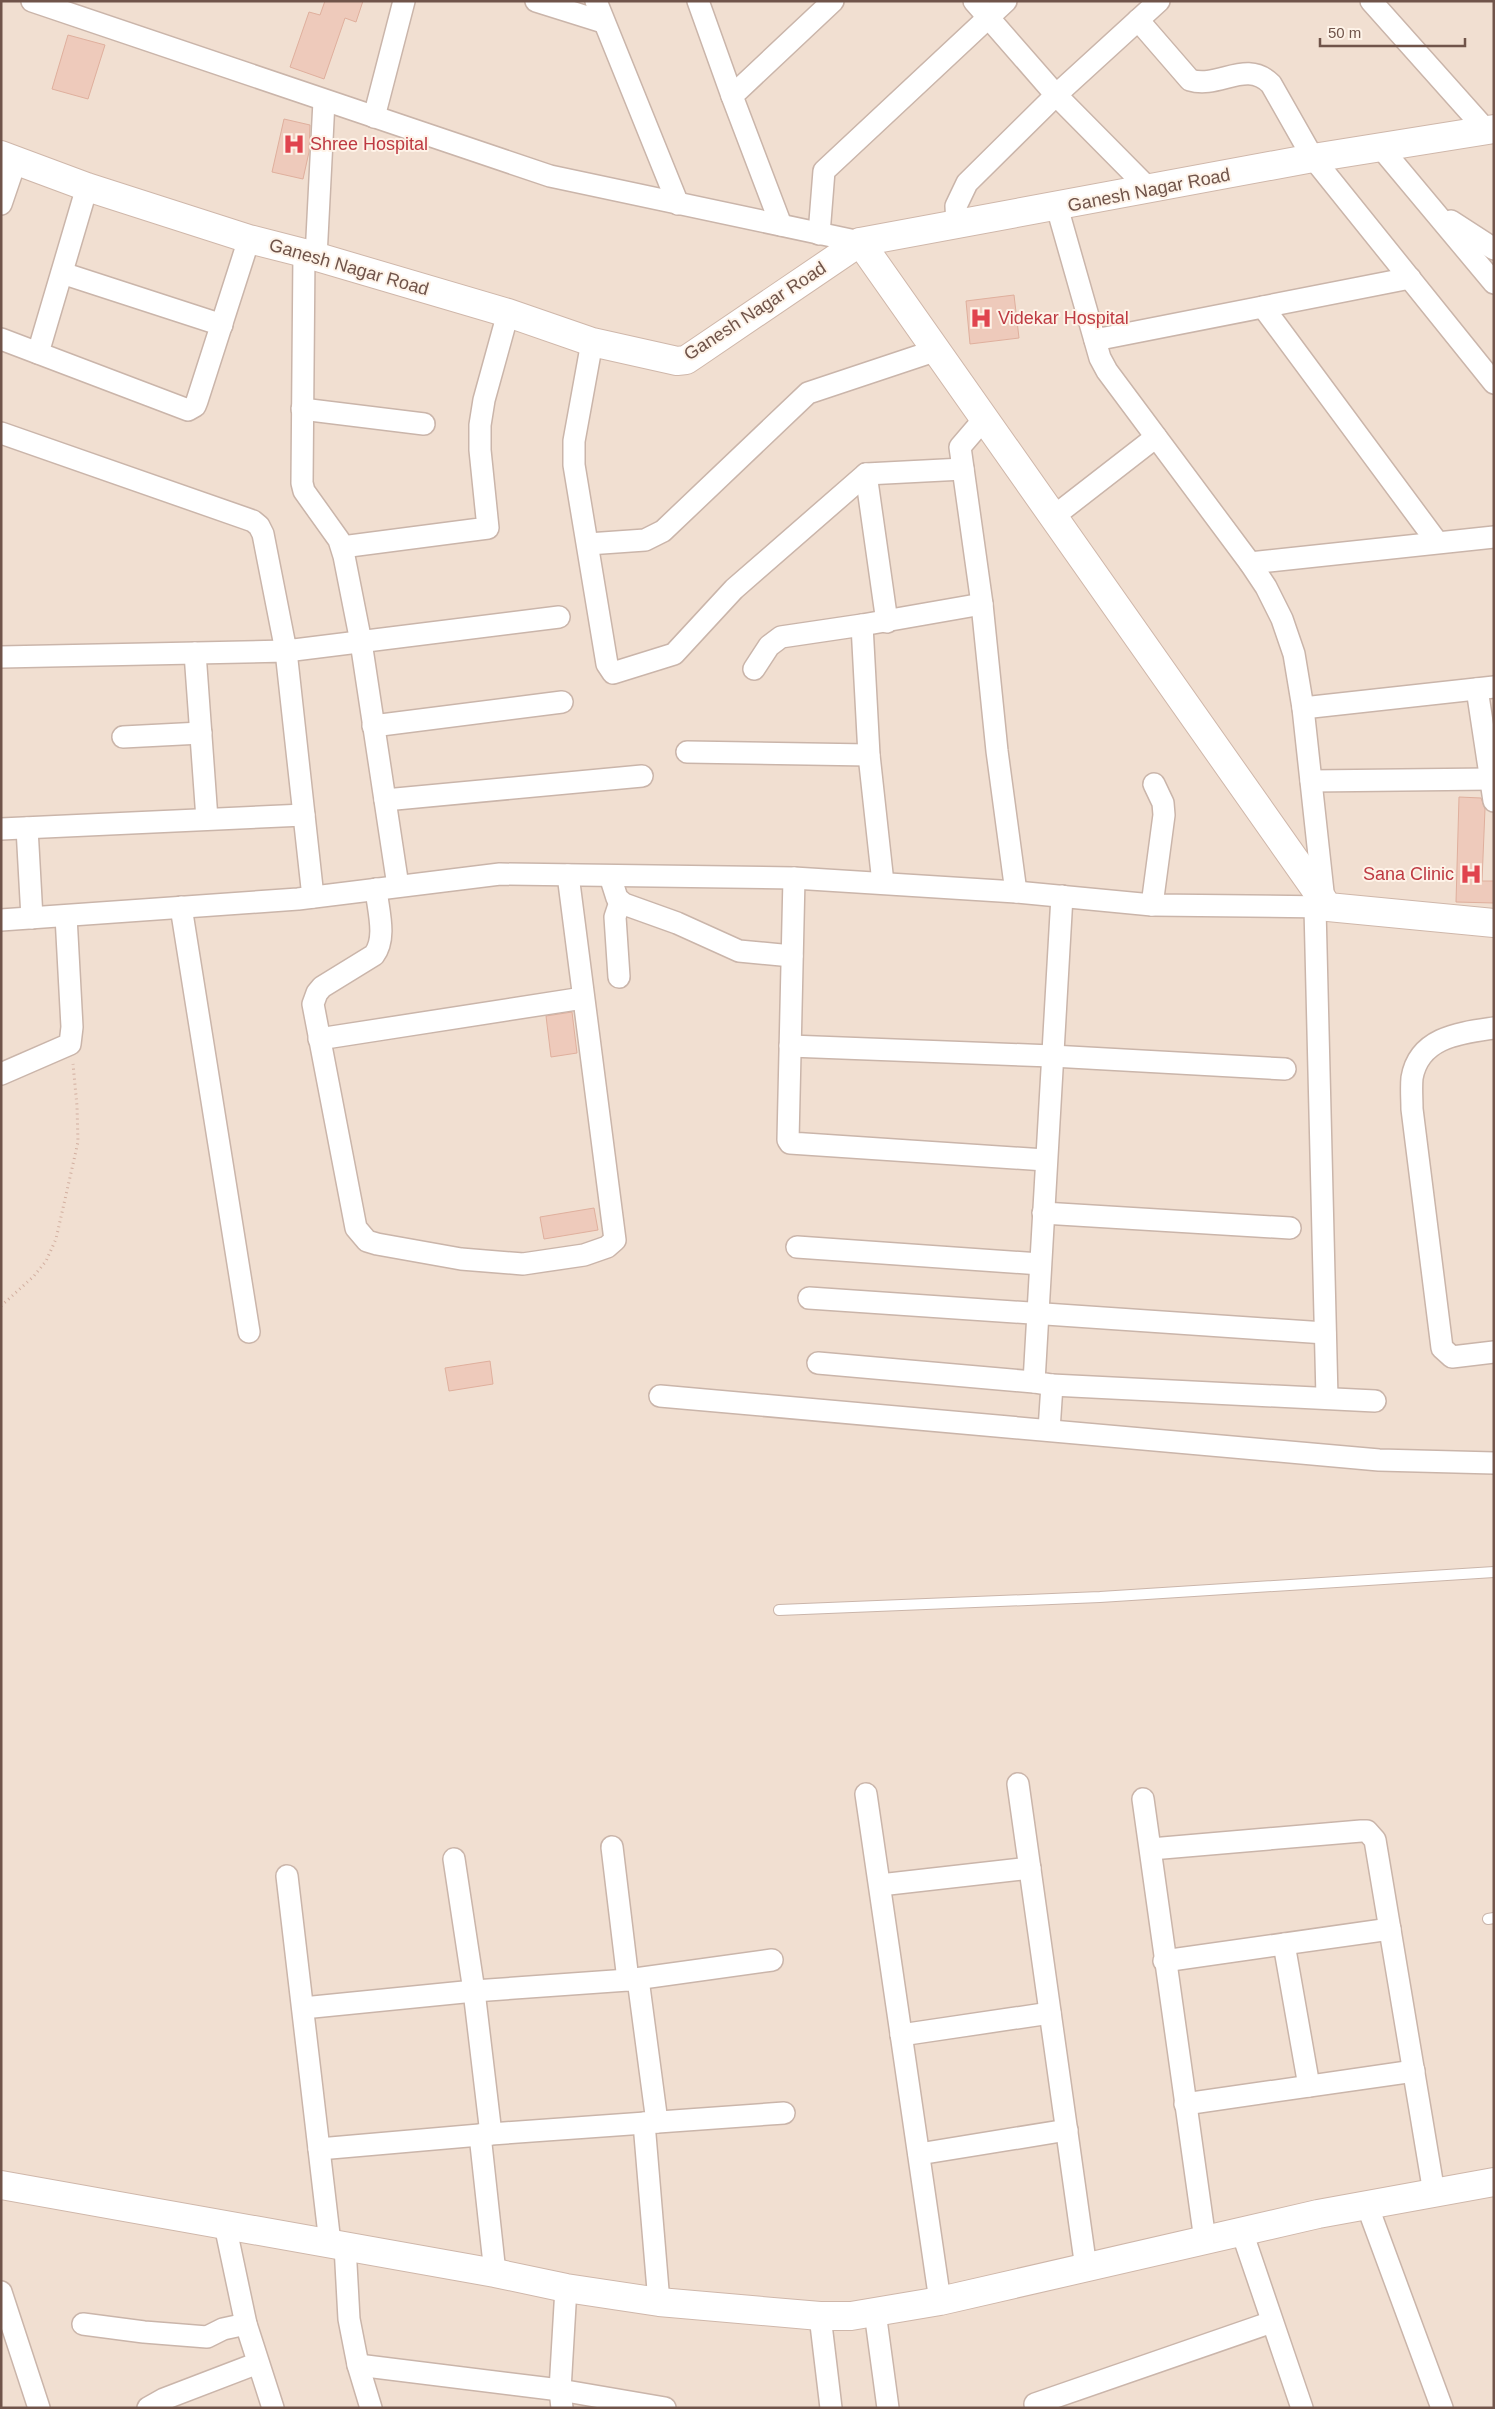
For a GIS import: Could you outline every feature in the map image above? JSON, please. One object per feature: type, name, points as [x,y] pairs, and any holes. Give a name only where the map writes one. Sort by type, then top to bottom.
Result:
[{"type":"street","points":[[32,1],[72,9],[324,100],[550,176],[860,242],[934,351],[1053,516],[1322,906]]},
{"type":"street","points":[[374,117],[404,1]]},
{"type":"street","points":[[536,1],[603,22]]},
{"type":"street","points":[[596,1],[678,204]]},
{"type":"street","points":[[698,1],[781,226]]},
{"type":"street","points":[[732,96],[833,1]]},
{"type":"street","points":[[974,1],[1056,95],[1150,190]]},
{"type":"street","points":[[819,234],[824,172],[1006,1]]},
{"type":"street","points":[[956,225],[956,206],[967,183],[1056,95],[1158,1]]},
{"type":"street","points":[[1371,1],[1490,129]]},
{"type":"street","points":[[1138,20],[1190,80],[1206,82],[1252,72],[1264,77],[1271,84],[1313,158],[1494,383]]},
{"type":"street","points":[[324,100],[310,255],[302,409],[302,484],[304,491],[342,547],[361,642],[398,886]]},
{"type":"street","name":"Ganesh Nagar Road","points":[[9,158],[87,187],[249,239],[508,313],[592,342],[677,361],[686,360],[860,242],[1150,190],[1313,158],[1382,149],[1490,129]]},
{"type":"street","points":[[1382,149],[1494,283]]},
{"type":"street","points":[[1,204],[9,158]]},
{"type":"street","points":[[38,353],[87,187]]},
{"type":"street","points":[[1057,207],[1095,340],[1107,371],[1266,587],[1282,619],[1294,654],[1303,708],[1322,906],[1327,1398]]},
{"type":"street","points":[[1432,208],[1494,249]]},
{"type":"street","points":[[1,339],[188,410],[195,406],[197,401],[249,239]]},
{"type":"street","points":[[62,273],[222,326]]},
{"type":"street","points":[[1095,340],[1410,278]]},
{"type":"street","points":[[1263,307],[1437,542]]},
{"type":"street","points":[[342,547],[488,528],[480,450],[480,425],[484,400],[508,313]]},
{"type":"street","points":[[592,342],[574,442],[574,465],[606,664],[609,670],[617,674],[674,654],[734,589],[866,474],[963,469]]},
{"type":"street","points":[[588,544],[653,538],[663,531],[808,393],[934,351]]},
{"type":"street","points":[[302,409],[424,424]]},
{"type":"street","points":[[984,419],[962,443],[963,469],[982,604],[997,751],[1016,892]]},
{"type":"street","points":[[1,433],[253,521],[259,526],[263,534],[286,651],[313,897]]},
{"type":"street","points":[[1053,516],[1156,437]]},
{"type":"street","points":[[866,474],[887,622]]},
{"type":"street","points":[[1250,563],[1494,537]]},
{"type":"street","points":[[754,669],[769,646],[781,637],[887,622],[982,604]]},
{"type":"street","points":[[1,657],[286,651],[559,617]]},
{"type":"street","points":[[862,625],[868,755],[883,883]]},
{"type":"street","points":[[194,653],[207,819]]},
{"type":"street","points":[[1303,708],[1486,688],[1494,801]]},
{"type":"street","points":[[373,726],[562,702]]},
{"type":"street","points":[[123,737],[201,733]]},
{"type":"street","points":[[687,752],[868,755]]},
{"type":"street","points":[[384,800],[642,776]]},
{"type":"street","points":[[1311,781],[1491,779]]},
{"type":"street","points":[[1152,905],[1164,815],[1163,803],[1154,784]]},
{"type":"street","points":[[1,829],[304,815]]},
{"type":"street","points":[[27,828],[32,918]]},
{"type":"street","points":[[1,920],[313,897],[500,874],[794,878],[1016,892],[1152,905],[1322,906],[1494,923]]},
{"type":"street","points":[[376,889],[381,940],[379,948],[374,955],[317,993],[313,1004],[356,1228],[367,1241],[461,1259],[523,1264],[584,1255],[607,1248],[615,1240],[568,875]]},
{"type":"street","points":[[610,876],[620,902],[615,917],[619,977]]},
{"type":"street","points":[[794,878],[787,1136],[790,1143],[1045,1160]]},
{"type":"street","points":[[1049,1430],[1043,1384],[1038,1314],[1045,1160],[1062,896]]},
{"type":"street","points":[[620,902],[677,923],[738,950],[792,956]]},
{"type":"street","points":[[181,907],[249,1332]]},
{"type":"street","points":[[1,1074],[70,1044],[72,1027],[66,916]]},
{"type":"street","points":[[319,1039],[583,998]]},
{"type":"street","points":[[1494,1028],[1450,1036],[1429,1046],[1418,1059],[1412,1078],[1412,1109],[1442,1348],[1452,1357],[1494,1352]]},
{"type":"street","points":[[790,1046],[1052,1056],[1285,1069]]},
{"type":"street","points":[[1043,1213],[1290,1228]]},
{"type":"street","points":[[797,1247],[1040,1264]]},
{"type":"street","points":[[809,1298],[1326,1333]]},
{"type":"street","points":[[818,1363],[1043,1384],[1375,1401]]},
{"type":"street","points":[[660,1396],[1379,1460],[1494,1462]]},
{"type":"street","points":[[1018,1784],[1086,2268]]},
{"type":"street","points":[[866,1794],[940,2301]]},
{"type":"street","points":[[1143,1799],[1151,1849],[1164,1961],[1205,2240]]},
{"type":"street","points":[[1151,1849],[1367,1832],[1375,1840],[1434,2193]]},
{"type":"street","points":[[612,1847],[633,1980],[650,2122],[659,2302]]},
{"type":"street","points":[[454,1859],[474,1991],[495,2273]]},
{"type":"street","points":[[880,1885],[1030,1868]]},
{"type":"street","points":[[287,1876],[319,2149],[358,2365],[370,2408]]},
{"type":"street","points":[[1164,1961],[1390,1929]]},
{"type":"street","points":[[1284,1944],[1309,2086]]},
{"type":"street","points":[[303,2008],[474,1991],[633,1980],[772,1960]]},
{"type":"street","points":[[901,2035],[1050,2013]]},
{"type":"street","points":[[1185,2104],[1414,2071]]},
{"type":"street","points":[[319,2149],[485,2134],[784,2113]]},
{"type":"street","points":[[919,2154],[1067,2130]]},
{"type":"street","points":[[1,2185],[495,2273],[566,2288],[659,2302],[820,2316],[852,2316],[940,2301],[1367,2205],[1494,2182]]},
{"type":"street","points":[[1367,2205],[1442,2408]]},
{"type":"street","points":[[225,2225],[246,2324],[273,2408]]},
{"type":"street","points":[[1242,2232],[1302,2408]]},
{"type":"street","points":[[561,2399],[566,2288]]},
{"type":"street","points":[[1,2292],[39,2408]]},
{"type":"street","points":[[875,2312],[888,2408]]},
{"type":"street","points":[[820,2316],[831,2408]]},
{"type":"street","points":[[1035,2404],[1272,2322]]},
{"type":"street","points":[[83,2324],[144,2332],[207,2337],[223,2329],[246,2324]]},
{"type":"street","points":[[148,2408],[164,2399],[258,2363]]},
{"type":"street","points":[[358,2365],[561,2399],[665,2408]]},
{"type":"lane","points":[[779,1610],[1100,1597],[1494,1572]]},
{"type":"path","points":[[1,1306],[34,1276],[46,1262],[56,1239],[78,1142],[78,1106],[70,1044]]},
{"type":"shaded area","points":[[1,1],[1494,1],[1494,2408],[1,2408]]},
{"type":"building","points":[[325,1],[363,1],[356,22],[345,18],[324,79],[290,67],[309,12],[320,15]]},
{"type":"building","points":[[68,35],[105,45],[88,99],[52,89]]},
{"type":"building","points":[[284,119],[310,125],[309,152],[303,179],[272,172]]},
{"type":"building","points":[[1014,295],[1019,338],[970,344],[966,301]]},
{"type":"building","points":[[1459,797],[1481,798],[1485,809],[1482,881],[1494,881],[1494,903],[1456,902]]},
{"type":"building","points":[[572,1012],[577,1053],[551,1057],[546,1016]]},
{"type":"building","points":[[594,1208],[598,1230],[544,1239],[540,1217]]},
{"type":"building","points":[[490,1361],[493,1384],[449,1391],[445,1368]]},
{"type":"place","name":"Shree Hospital","points":[[294,144]]},
{"type":"place","name":"Videkar Hospital","points":[[981,318]]},
{"type":"place","name":"Sana Clinic","points":[[1471,874]]}]
